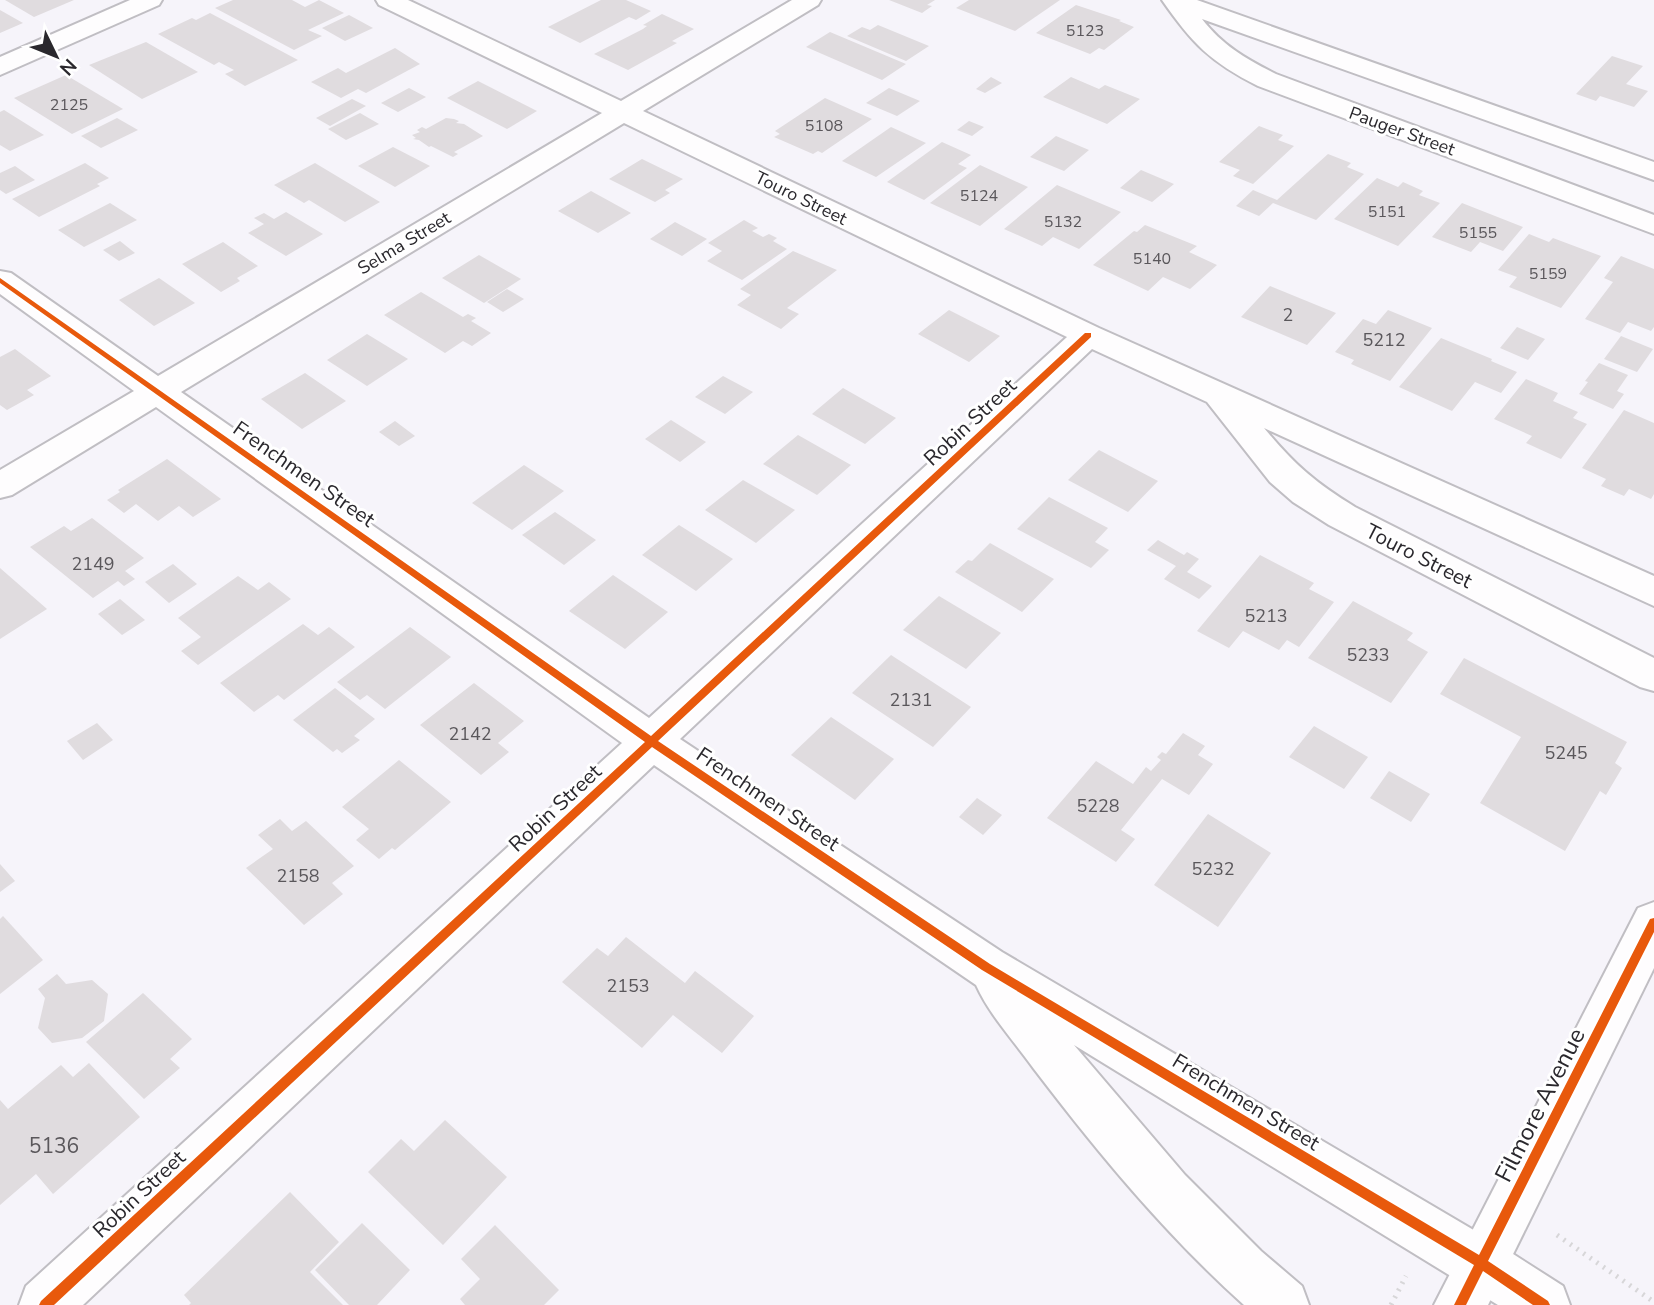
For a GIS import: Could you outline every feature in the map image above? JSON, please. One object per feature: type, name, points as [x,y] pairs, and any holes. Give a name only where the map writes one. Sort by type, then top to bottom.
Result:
[{"type":"street","points":[[0,67],[150,0]]},
{"type":"street","name":"Touro Street","points":[[388,0],[1088,335],[1654,592]]},
{"type":"street","name":"Selma Street","points":[[0,486],[809,0]]},
{"type":"street","name":"Pauger Street","points":[[1174,0],[1654,172]]},
{"type":"street","name":"Pauger Street","points":[[1174,0],[1209,44],[1231,62],[1266,80],[1654,225]]},
{"type":"street","name":"Frenchmen Street","points":[[0,280],[652,742],[986,967],[1481,1263],[1544,1305]]},
{"type":"street","name":"Robin Street","points":[[45,1305],[1088,335]]},
{"type":"street","name":"Touro Street","points":[[1216,393],[1282,473],[1305,493],[1342,516],[1654,676]]},
{"type":"street","name":"Filmore Avenue","points":[[1460,1305],[1654,922]]},
{"type":"street","name":"Frenchmen Street","points":[[986,967],[1143,1168],[1245,1273],[1283,1305]]},
{"type":"path","points":[[1557,1236],[1654,1302]]},
{"type":"building","points":[[5,0],[74,0],[34,17]]},
{"type":"building","points":[[233,0],[292,0],[305,7],[319,0],[344,13],[308,30],[322,36],[294,50],[215,8]]},
{"type":"building","points":[[601,0],[626,0],[651,11],[636,20],[629,17],[580,43],[548,27]]},
{"type":"building","points":[[889,0],[935,0],[927,5],[932,6],[922,13]]},
{"type":"building","points":[[969,0],[1060,0],[1015,31],[956,8]]},
{"type":"building","points":[[1076,5],[1134,27],[1104,50],[1099,48],[1090,54],[1036,33]]},
{"type":"building","points":[[0,10],[23,23],[0,33]]},
{"type":"building","points":[[210,13],[298,60],[245,86],[225,74],[234,70],[219,62],[214,65],[158,34],[192,18],[196,20]]},
{"type":"building","points":[[662,14],[694,29],[672,41],[677,43],[628,70],[594,54],[643,29],[647,26],[643,25]]},
{"type":"building","points":[[349,15],[373,28],[345,41],[322,28]]},
{"type":"building","points":[[878,25],[929,46],[906,61],[847,36],[862,27],[870,30]]},
{"type":"building","points":[[830,32],[906,64],[882,80],[806,47]]},
{"type":"building","points":[[146,42],[198,72],[142,99],[89,65]]},
{"type":"building","points":[[395,48],[420,64],[366,93],[358,89],[341,98],[311,82],[338,68],[346,73]]},
{"type":"building","points":[[1612,56],[1643,66],[1626,84],[1648,91],[1634,107],[1600,96],[1596,101],[1576,94]]},
{"type":"building","points":[[66,75],[123,109],[72,134],[14,98]]},
{"type":"building","points":[[991,77],[1002,83],[985,93],[976,89]]},
{"type":"building","points":[[1071,77],[1099,89],[1105,85],[1140,99],[1107,124],[1043,97]]},
{"type":"building","points":[[478,81],[537,111],[507,129],[447,98]]},
{"type":"building","points":[[409,88],[426,97],[398,112],[381,103]]},
{"type":"building","points":[[889,88],[920,101],[897,116],[866,103]]},
{"type":"building","points":[[825,98],[872,119],[822,153],[818,151],[813,154],[774,137],[780,134],[775,131]]},
{"type":"building","points":[[352,99],[366,106],[330,126],[316,118]]},
{"type":"building","points":[[4,110],[44,135],[10,151],[0,145],[0,112]]},
{"type":"building","points":[[360,113],[379,124],[346,140],[328,129]]},
{"type":"building","points":[[117,118],[138,130],[101,148],[81,136]]},
{"type":"building","points":[[446,118],[459,121],[456,123],[464,124],[483,136],[454,152],[458,154],[453,157],[413,139],[416,138],[412,135],[420,132],[417,130],[422,127],[426,129]]},
{"type":"building","points":[[969,121],[984,127],[972,136],[957,130]]},
{"type":"building","points":[[1259,126],[1283,135],[1278,140],[1294,146],[1253,184],[1233,176],[1240,170],[1219,162]]},
{"type":"building","points":[[891,127],[926,143],[876,177],[842,161]]},
{"type":"building","points":[[1056,136],[1089,150],[1064,171],[1030,157]]},
{"type":"building","points":[[942,142],[971,155],[958,164],[967,168],[924,200],[887,182]]},
{"type":"building","points":[[393,147],[430,166],[395,187],[358,166]]},
{"type":"building","points":[[1328,154],[1351,163],[1347,167],[1364,174],[1316,220],[1273,203],[1259,216],[1236,206],[1253,190],[1277,200]]},
{"type":"building","points":[[642,159],[683,179],[665,190],[670,193],[655,202],[609,179]]},
{"type":"building","points":[[85,163],[109,178],[97,184],[100,186],[39,217],[12,199]]},
{"type":"building","points":[[315,163],[380,202],[345,222],[309,200],[304,203],[274,185]]},
{"type":"building","points":[[980,165],[1028,187],[980,226],[930,203]]},
{"type":"building","points":[[15,166],[35,180],[6,194],[0,190],[0,173]]},
{"type":"building","points":[[1141,170],[1174,184],[1152,202],[1120,188]]},
{"type":"building","points":[[1377,178],[1398,187],[1403,182],[1423,191],[1419,195],[1440,203],[1398,246],[1334,219]]},
{"type":"building","points":[[1057,185],[1121,212],[1079,249],[1053,237],[1042,246],[1004,229]]},
{"type":"building","points":[[591,191],[631,213],[598,233],[558,211]]},
{"type":"building","points":[[110,203],[137,220],[84,247],[58,230]]},
{"type":"building","points":[[1462,203],[1523,227],[1503,251],[1480,242],[1471,252],[1432,237]]},
{"type":"building","points":[[286,212],[323,234],[286,256],[248,233],[264,224],[254,218],[264,213],[274,219]]},
{"type":"building","points":[[744,220],[758,228],[752,231],[763,237],[769,234],[777,238],[773,241],[787,249],[742,280],[707,261],[722,251],[708,243]]},
{"type":"building","points":[[675,222],[707,239],[682,256],[650,239]]},
{"type":"building","points":[[1145,225],[1197,246],[1189,252],[1217,265],[1190,289],[1163,277],[1148,291],[1093,265]]},
{"type":"building","points":[[1529,234],[1549,242],[1553,238],[1601,256],[1561,308],[1509,287],[1517,277],[1498,270]]},
{"type":"building","points":[[120,241],[135,253],[119,261],[103,250]]},
{"type":"building","points":[[223,242],[258,266],[237,278],[240,281],[221,292],[182,264]]},
{"type":"building","points":[[793,251],[837,270],[787,308],[799,314],[781,329],[737,305],[751,295],[740,289]]},
{"type":"building","points":[[479,255],[521,279],[484,303],[442,278]]},
{"type":"building","points":[[1621,256],[1654,269],[1654,327],[1651,331],[1628,322],[1620,333],[1585,319],[1613,282],[1604,278]]},
{"type":"building","points":[[159,278],[195,303],[154,326],[119,300]]},
{"type":"building","points":[[1270,286],[1336,313],[1307,345],[1241,317]]},
{"type":"building","points":[[507,289],[524,299],[503,312],[487,302]]},
{"type":"building","points":[[421,292],[463,317],[468,314],[476,318],[471,321],[491,333],[472,346],[463,341],[445,353],[384,315]]},
{"type":"building","points":[[949,310],[1000,336],[969,362],[918,334]]},
{"type":"building","points":[[1388,310],[1432,328],[1390,381],[1351,364],[1354,360],[1335,352],[1363,319],[1376,324]]},
{"type":"building","points":[[1517,327],[1545,339],[1528,360],[1500,348]]},
{"type":"building","points":[[367,334],[408,359],[367,386],[327,360]]},
{"type":"building","points":[[1621,336],[1653,349],[1637,372],[1604,359]]},
{"type":"building","points":[[1441,338],[1517,372],[1501,393],[1475,382],[1452,411],[1399,387]]},
{"type":"building","points":[[15,349],[51,376],[27,390],[34,395],[7,410],[0,405],[0,357]]},
{"type":"building","points":[[1599,363],[1628,375],[1617,391],[1624,394],[1613,409],[1579,394]]},
{"type":"building","points":[[305,373],[346,401],[302,429],[261,399]]},
{"type":"building","points":[[723,376],[753,392],[725,414],[695,397]]},
{"type":"building","points":[[1526,379],[1558,393],[1553,401],[1578,412],[1573,418],[1587,424],[1561,459],[1526,443],[1532,436],[1494,419]]},
{"type":"building","points":[[843,388],[896,418],[865,444],[812,414]]},
{"type":"building","points":[[1624,410],[1654,423],[1654,494],[1651,499],[1629,489],[1624,496],[1601,486],[1606,479],[1582,468]]},
{"type":"building","points":[[671,420],[706,442],[680,462],[645,439]]},
{"type":"building","points":[[395,421],[415,436],[399,446],[379,432]]},
{"type":"building","points":[[798,435],[851,465],[817,495],[763,464]]},
{"type":"building","points":[[1099,450],[1158,481],[1128,512],[1068,480]]},
{"type":"building","points":[[167,459],[221,499],[193,517],[179,506],[158,521],[136,504],[124,513],[107,500],[120,492],[118,490]]},
{"type":"building","points":[[524,465],[564,491],[512,530],[472,503]]},
{"type":"building","points":[[743,480],[795,510],[756,543],[705,510]]},
{"type":"building","points":[[1049,497],[1108,528],[1095,542],[1109,550],[1091,568],[1017,529]]},
{"type":"building","points":[[555,512],[596,540],[564,565],[522,535]]},
{"type":"building","points":[[92,518],[144,558],[125,571],[135,579],[124,586],[118,581],[93,598],[30,547],[64,526],[71,531]]},
{"type":"building","points":[[679,525],[733,559],[696,591],[642,555]]},
{"type":"building","points":[[1158,540],[1184,555],[1187,552],[1199,559],[1187,572],[1212,586],[1199,599],[1164,579],[1176,566],[1147,550]]},
{"type":"building","points":[[990,543],[1054,579],[1022,612],[955,572],[968,560],[972,561]]},
{"type":"building","points":[[1260,555],[1314,583],[1309,589],[1334,602],[1299,647],[1287,640],[1279,650],[1243,631],[1229,648],[1197,631]]},
{"type":"building","points":[[173,564],[197,584],[169,603],[145,582]]},
{"type":"building","points":[[0,568],[47,609],[0,639]]},
{"type":"building","points":[[613,575],[668,612],[625,649],[569,611]]},
{"type":"building","points":[[238,576],[258,590],[269,582],[291,599],[198,665],[181,651],[201,637],[178,618]]},
{"type":"building","points":[[939,596],[1001,633],[966,669],[903,630]]},
{"type":"building","points":[[120,599],[145,620],[122,635],[98,614]]},
{"type":"building","points":[[1353,601],[1413,633],[1407,640],[1428,652],[1391,703],[1308,658]]},
{"type":"building","points":[[303,624],[318,635],[329,627],[355,647],[284,700],[278,695],[254,712],[220,683]]},
{"type":"building","points":[[410,627],[451,657],[385,709],[367,695],[360,700],[337,682]]},
{"type":"building","points":[[891,655],[971,707],[933,747],[852,693]]},
{"type":"building","points":[[1464,658],[1627,742],[1615,763],[1622,768],[1606,795],[1600,791],[1565,851],[1480,803],[1521,737],[1440,694]]},
{"type":"building","points":[[474,683],[524,721],[498,743],[509,752],[481,775],[420,725]]},
{"type":"building","points":[[335,688],[375,719],[354,736],[360,740],[342,753],[337,749],[333,752],[293,720]]},
{"type":"building","points":[[831,717],[894,759],[855,800],[791,755]]},
{"type":"building","points":[[97,723],[113,740],[83,760],[67,741]]},
{"type":"building","points":[[1314,726],[1368,757],[1344,789],[1289,757]]},
{"type":"building","points":[[1183,733],[1205,746],[1198,755],[1213,764],[1189,795],[1162,779],[1121,830],[1135,839],[1116,862],[1047,818],[1096,761],[1133,784],[1146,767],[1151,771],[1161,760],[1157,757],[1162,752],[1166,754]]},
{"type":"building","points":[[399,760],[451,802],[395,850],[392,848],[379,859],[356,840],[369,829],[342,807]]},
{"type":"building","points":[[1389,771],[1430,794],[1411,822],[1370,798]]},
{"type":"building","points":[[977,798],[1002,815],[983,835],[959,817]]},
{"type":"building","points":[[1208,814],[1271,853],[1218,927],[1154,885]]},
{"type":"building","points":[[280,819],[292,831],[306,821],[354,866],[332,883],[343,894],[304,925],[246,868],[273,849],[258,835]]},
{"type":"building","points":[[0,864],[15,881],[0,892]]},
{"type":"building","points":[[3,916],[43,960],[0,994],[0,919]]},
{"type":"building","points":[[626,937],[685,983],[695,971],[754,1016],[722,1053],[673,1015],[642,1048],[562,982],[597,948],[608,956]]},
{"type":"building","points":[[57,974],[66,984],[92,980],[108,994],[104,1021],[82,1038],[52,1043],[38,1028],[45,998],[38,989]]},
{"type":"building","points":[[143,993],[192,1039],[170,1059],[180,1068],[144,1099],[86,1042]]},
{"type":"building","points":[[89,1063],[140,1117],[53,1194],[36,1174],[0,1205],[0,1100],[8,1109],[61,1065],[73,1077]]},
{"type":"building","points":[[445,1120],[507,1177],[443,1245],[368,1172],[401,1139],[414,1151]]},
{"type":"building","points":[[290,1192],[339,1242],[310,1272],[343,1305],[189,1305],[191,1303],[184,1295]]},
{"type":"building","points":[[362,1223],[410,1270],[377,1305],[349,1305],[315,1270]]},
{"type":"building","points":[[495,1225],[559,1290],[544,1305],[465,1305],[460,1299],[480,1279],[461,1259]]},
{"type":"cycle path","points":[[0,280],[652,742],[986,967],[1481,1263],[1544,1305]]},
{"type":"cycle path","points":[[45,1305],[1088,335]]},
{"type":"cycle path","points":[[1460,1305],[1654,922]]}]
